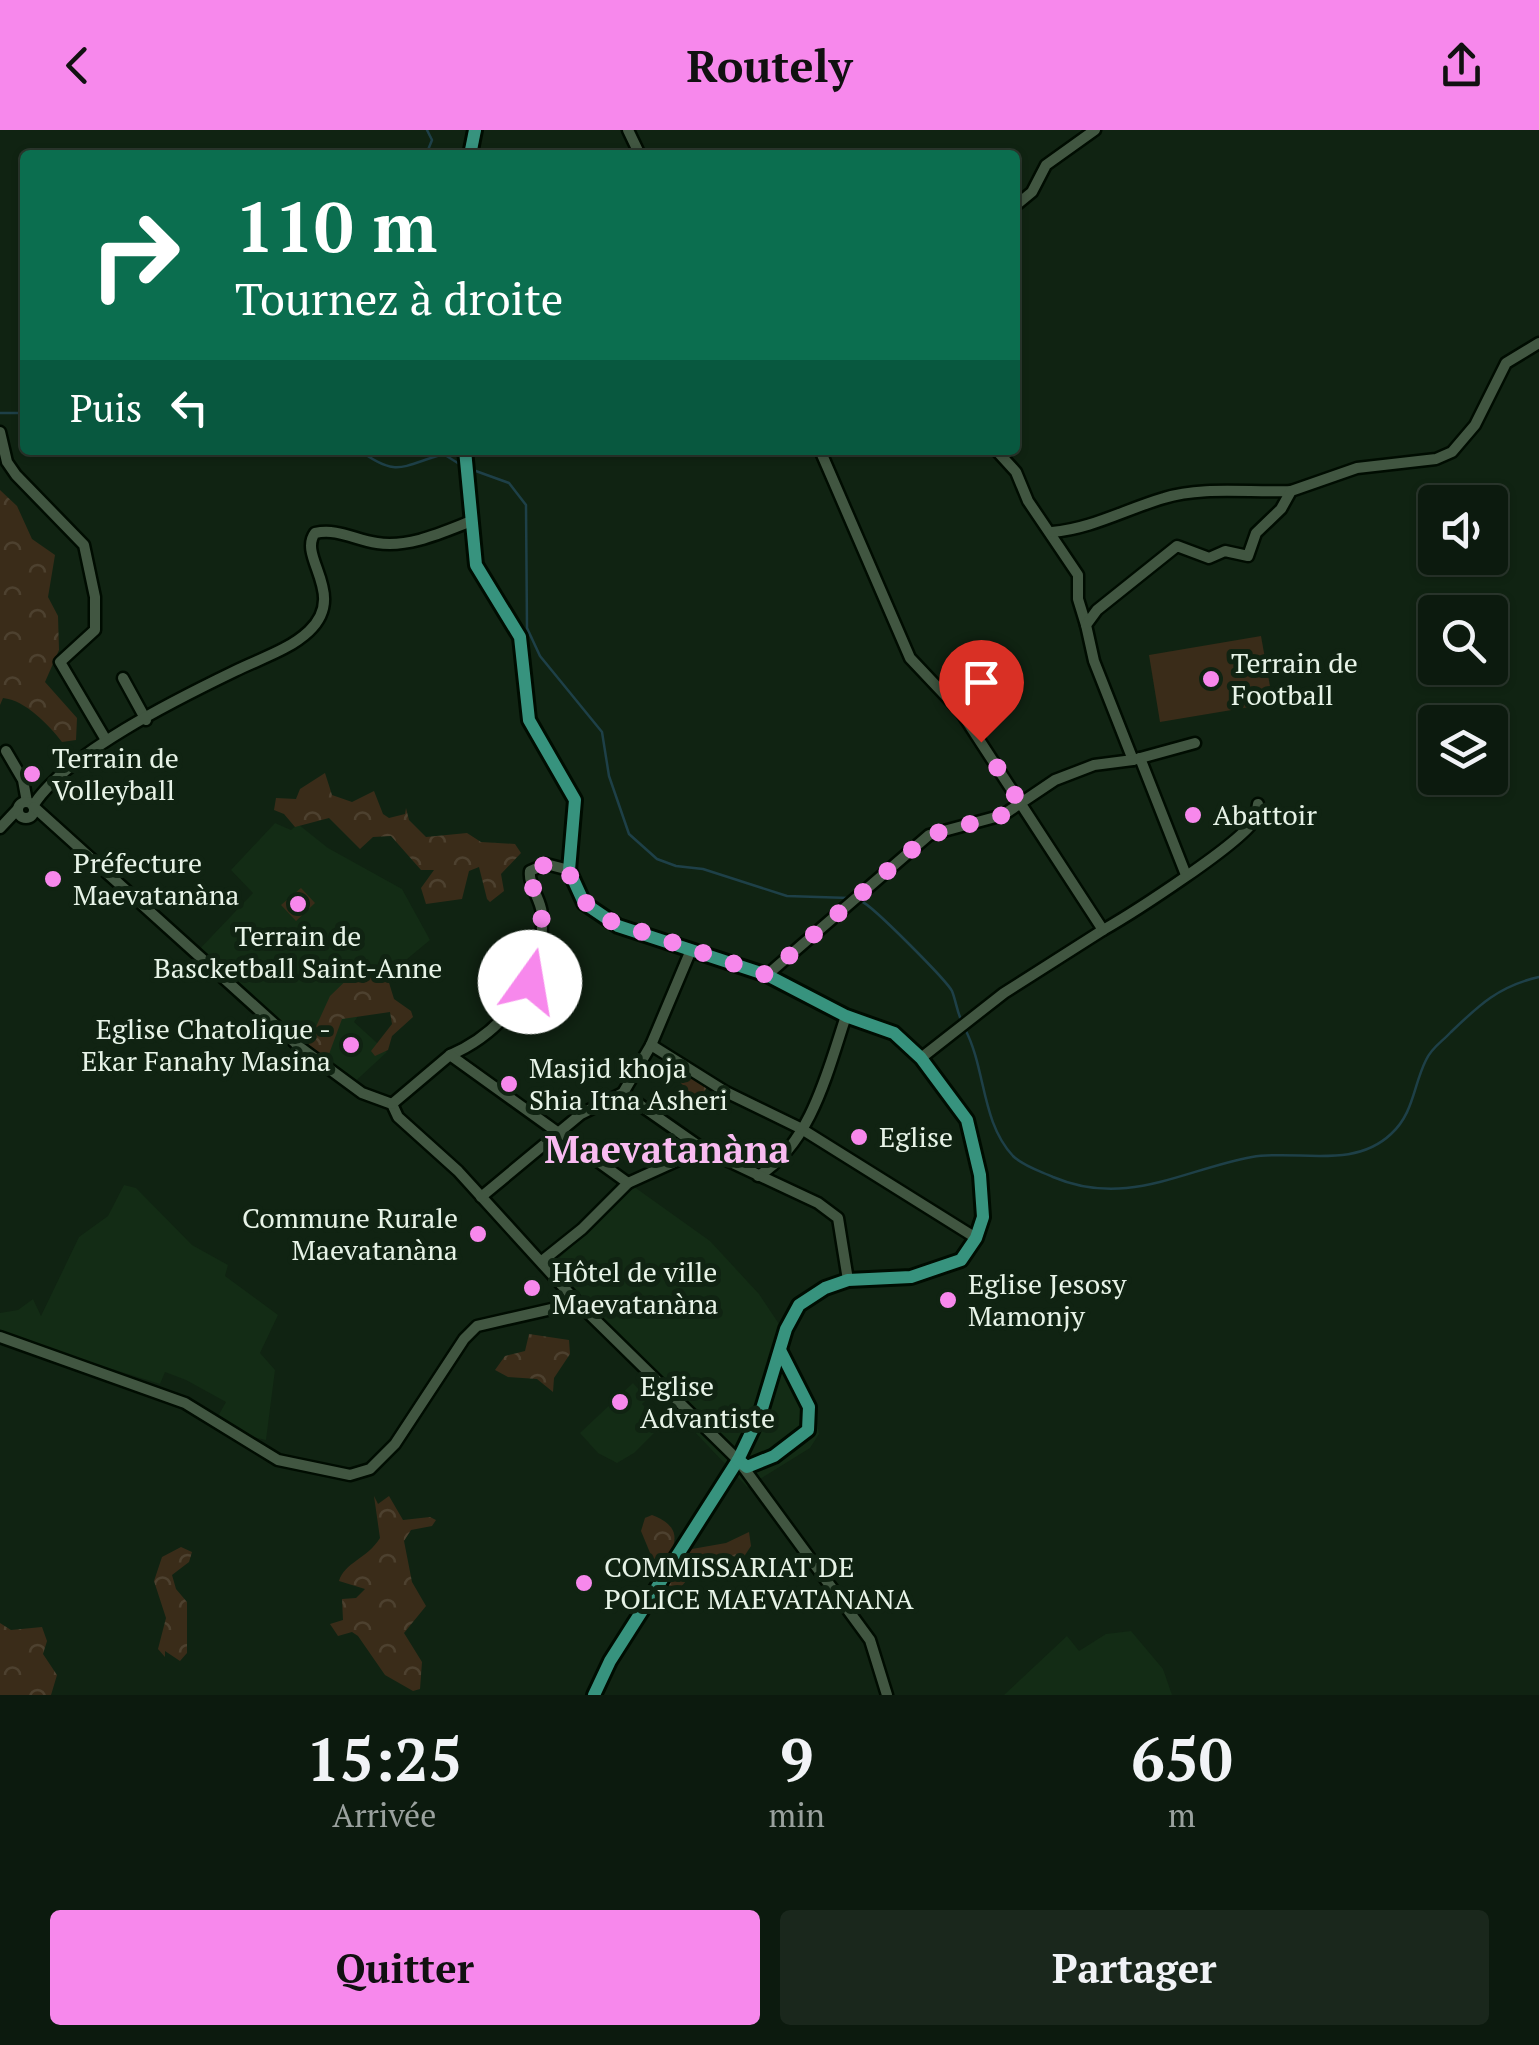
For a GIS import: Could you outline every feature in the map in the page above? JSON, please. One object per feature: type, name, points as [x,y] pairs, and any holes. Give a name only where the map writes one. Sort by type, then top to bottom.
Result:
[{"type":"main road","points":[[465,455],[476,565],[520,637],[528,720],[575,800],[569,870],[572,884],[596,916],[767,975],[846,1016],[894,1033],[921,1058],[967,1120],[980,1175],[983,1217],[976,1238],[961,1260],[946,1268],[911,1276],[848,1280],[824,1288],[791,1316],[761,1412],[738,1460],[610,1661],[594,1695]]},
{"type":"main road","points":[[738,1460],[746,1467],[766,1460],[808,1430],[810,1415],[805,1396],[781,1352]]},
{"type":"street","points":[[1020,202],[1032,192],[1046,165],[1095,130]]},
{"type":"street","points":[[1052,532],[1083,530],[1102,518],[1166,497],[1291,491],[1357,468],[1436,458],[1452,452],[1475,425],[1506,363],[1539,342]]},
{"type":"street","points":[[0,432],[7,462],[16,476],[84,544],[96,596],[94,630],[60,662],[106,740]]},
{"type":"street","points":[[822,455],[910,658],[961,712],[1103,930]]},
{"type":"street","points":[[1001,455],[1016,472],[1028,502],[1052,532],[1078,576],[1078,600],[1094,662],[1186,875]]},
{"type":"street","points":[[1086,625],[1097,610],[1178,546],[1209,558],[1224,551],[1248,556],[1256,533],[1281,509],[1291,491]]},
{"type":"street","points":[[25,810],[106,740],[276,652],[314,626],[323,609],[325,589],[311,550],[315,533],[342,533],[389,544],[428,537],[469,522]]},
{"type":"street","points":[[123,678],[146,720]]},
{"type":"street","points":[[767,975],[929,835],[1003,815],[1055,780],[1094,765],[1137,759],[1196,743]]},
{"type":"street","points":[[6,751],[24,789],[25,810]]},
{"type":"street","points":[[921,1058],[972,1017],[1186,875],[1255,820],[1258,804]]},
{"type":"street","points":[[25,810],[56,824],[300,1048],[362,1093],[392,1104],[398,1117],[481,1197],[578,1303],[738,1460],[870,1640],[887,1695]]},
{"type":"street","points":[[392,1104],[450,1054],[484,1033],[522,997],[540,948],[542,912],[530,871],[546,864],[569,870]]},
{"type":"street","points":[[481,1197],[581,1114],[624,1093],[652,1044],[691,950]]},
{"type":"street","points":[[758,1176],[770,1168],[812,1111],[846,1016]]},
{"type":"street","points":[[652,1044],[726,1092],[800,1128],[976,1238]]},
{"type":"street","points":[[450,1054],[557,1136],[628,1183]]},
{"type":"street","points":[[624,1093],[703,1149],[818,1203],[838,1218],[848,1280]]},
{"type":"street","points":[[542,1261],[582,1230],[628,1183],[703,1149]]},
{"type":"street","points":[[0,1337],[185,1403],[278,1460],[350,1475],[370,1469],[396,1444],[464,1339],[477,1326],[578,1303]]},
{"type":"shaded area","points":[[275,823],[291,830],[298,824],[328,848],[402,889],[430,940],[383,979],[354,1022],[387,1052],[348,1088],[193,956],[253,893],[231,870]]},
{"type":"shaded area","points":[[124,1185],[136,1188],[192,1245],[228,1265],[225,1276],[278,1315],[260,1353],[275,1370],[266,1440],[240,1434],[217,1418],[226,1402],[186,1380],[165,1372],[160,1384],[0,1334],[0,1313],[18,1310],[33,1299],[41,1316],[79,1237],[108,1216]]},
{"type":"shaded area","points":[[633,1186],[710,1241],[759,1294],[779,1324],[796,1383],[816,1418],[819,1434],[810,1448],[747,1487],[544,1273]]},
{"type":"shaded area","points":[[633,1383],[647,1399],[642,1404],[662,1425],[634,1453],[617,1463],[598,1453],[580,1433]]},
{"type":"shaded area","points":[[1131,1631],[1163,1669],[1172,1695],[1004,1695],[1067,1636],[1079,1651],[1106,1634]]},
{"type":"green space","points":[[0,490],[17,506],[32,539],[55,555],[48,597],[58,616],[59,650],[45,682],[77,718],[76,740],[62,742],[20,703],[3,698],[0,705]]},
{"type":"green space","name":"Terrain de Football","points":[[1261,636],[1273,703],[1160,722],[1149,655]]},
{"type":"green space","points":[[325,773],[332,795],[352,802],[374,791],[383,814],[389,818],[405,814],[406,808],[409,820],[426,837],[467,833],[481,842],[515,844],[521,853],[501,874],[504,891],[490,902],[479,867],[469,871],[462,899],[426,904],[421,888],[434,870],[421,870],[391,836],[373,837],[360,849],[329,818],[295,827],[284,814],[274,810],[276,798],[296,799],[300,789]]},
{"type":"green space","name":"Terrain de Bascketball Saint-Anne","points":[[301,888],[315,903],[296,921],[281,905]]},
{"type":"green space","points":[[360,967],[386,973],[394,999],[411,1011],[413,1017],[392,1036],[388,1050],[375,1056],[371,1051],[392,1024],[390,1012],[342,1019],[326,1062],[273,1023],[277,1017],[309,1042],[330,996]]},
{"type":"green space","points":[[687,1069],[709,1083],[699,1102],[680,1082]]},
{"type":"green space","points":[[529,1334],[569,1340],[570,1354],[554,1378],[553,1392],[537,1379],[508,1377],[495,1370],[505,1356],[525,1351]]},
{"type":"green space","points":[[374,1496],[378,1504],[389,1496],[403,1520],[436,1520],[432,1526],[411,1530],[404,1541],[412,1582],[426,1606],[404,1633],[422,1662],[420,1689],[413,1691],[385,1675],[358,1636],[352,1632],[338,1636],[330,1624],[343,1620],[342,1599],[356,1598],[365,1589],[339,1581],[346,1569],[380,1538]]},
{"type":"green space","points":[[652,1515],[674,1532],[673,1547],[658,1572],[641,1531],[645,1518]]},
{"type":"green space","points":[[749,1532],[751,1546],[743,1558],[713,1558],[680,1588],[669,1586],[668,1579],[692,1549],[726,1543]]},
{"type":"green space","points":[[181,1547],[192,1552],[189,1562],[172,1575],[176,1589],[187,1602],[187,1653],[180,1661],[165,1651],[165,1657],[158,1649],[166,1618],[154,1581],[162,1557]]},
{"type":"green space","points":[[0,1623],[11,1630],[42,1627],[47,1641],[43,1654],[57,1675],[51,1695],[0,1695]]},
{"type":"waterway","points":[[427,130],[432,140],[428,150]]},
{"type":"waterway","points":[[0,413],[20,413]]},
{"type":"waterway","points":[[367,455],[391,467],[440,455]]},
{"type":"waterway","points":[[445,455],[461,465]]},
{"type":"waterway","points":[[473,470],[509,483],[526,505],[527,628],[540,656],[602,732],[609,776],[629,834],[657,859],[676,866],[703,869],[787,896],[849,898]]},
{"type":"waterway","points":[[861,901],[947,984],[962,1022]]},
{"type":"waterway","points":[[965,1029],[995,1127],[1013,1156],[1032,1168],[1080,1186],[1130,1188],[1252,1157],[1342,1155],[1376,1145],[1399,1126],[1434,1048],[1490,998],[1539,977]]},
{"type":"place","name":"Terrain de Football","points":[[1211,679]]},
{"type":"place","name":"Terrain de Volleyball","points":[[32,774]]},
{"type":"place","name":"Abattoir","points":[[1193,815]]},
{"type":"place","name":"Préfecture Maevatanàna","points":[[53,879]]},
{"type":"place","name":"Terrain de Bascketball Saint-Anne","points":[[298,904]]},
{"type":"place","name":"Eglise Chatolique - Ekar Fanahy Masina","points":[[351,1045]]},
{"type":"place","name":"Masjid khoja Shia Itna Asheri","points":[[509,1084]]},
{"type":"place","name":"Eglise","points":[[859,1137]]},
{"type":"place","name":"Commune Rurale Maevatanàna","points":[[478,1234]]},
{"type":"place","name":"Hôtel de ville Maevatanàna","points":[[532,1288]]},
{"type":"place","name":"Eglise Jesosy Mamonjy","points":[[948,1300]]},
{"type":"place","name":"Eglise Advantiste","points":[[620,1402]]},
{"type":"place","name":"COMMISSARIAT DE POLICE MAEVATANANA","points":[[584,1583]]},
{"type":"district","name":"Maevatanàna","points":[[667,1150]]},
{"type":"route","points":[[530,982],[538,960],[542,912],[528,874],[546,864],[569,870],[572,884],[596,916],[767,975],[846,909],[897,858],[929,835],[1003,815],[1020,803],[981,742]]}]
